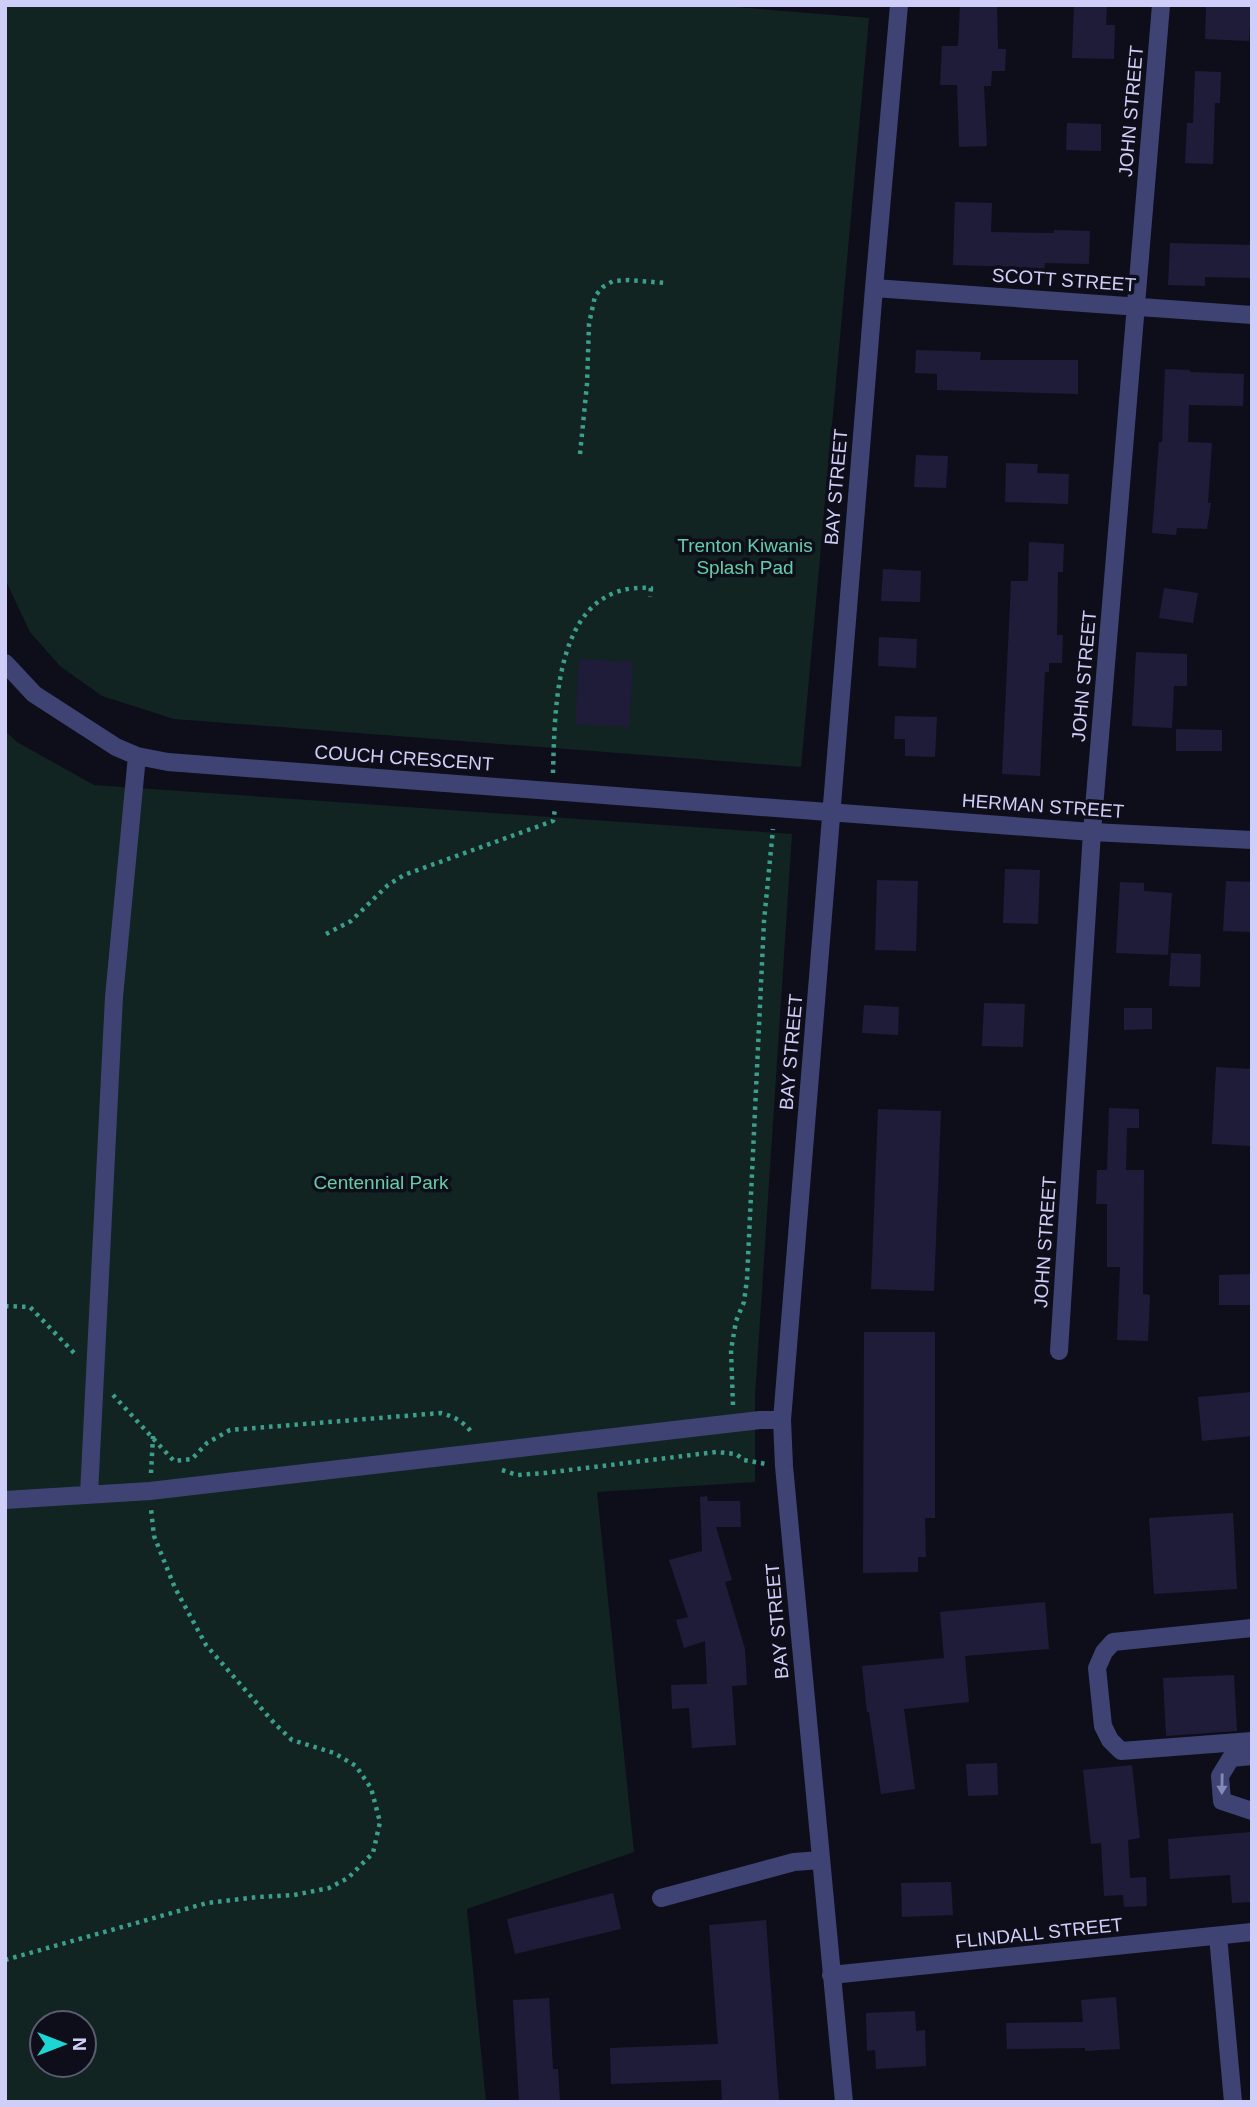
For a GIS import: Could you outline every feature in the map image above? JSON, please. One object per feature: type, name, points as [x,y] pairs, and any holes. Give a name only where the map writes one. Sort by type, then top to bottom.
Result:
[{"type":"street","name":"BAY STREET","points":[[844,2102],[784,1466],[782,1420],[899,5]]},
{"type":"street","name":"JOHN STREET","points":[[1059,1351],[1092,832],[1161,5]]},
{"type":"street","name":"SCOTT STREET","points":[[874,288],[1252,315]]},
{"type":"street","name":"COUCH CRESCENT","points":[[5,663],[34,694],[116,747],[137,756],[168,762],[831,811]]},
{"type":"street","points":[[89,1494],[114,997],[137,756]]},
{"type":"street","name":"HERMAN STREET","points":[[831,811],[1092,832],[1252,840]]},
{"type":"street","points":[[5,1500],[149,1491],[782,1420]]},
{"type":"street","points":[[1252,1628],[1113,1642],[1104,1652],[1097,1668],[1102,1726],[1110,1740],[1121,1751],[1252,1741]]},
{"type":"street","points":[[1252,1756],[1231,1758],[1220,1776],[1222,1801],[1252,1811]]},
{"type":"street","points":[[661,1898],[794,1862],[820,1860]]},
{"type":"street","name":"FLINDALL STREET","points":[[831,1975],[1252,1933]]},
{"type":"street","points":[[1218,1936],[1233,2102]]},
{"type":"path","points":[[580,454],[587,384],[589,324],[595,296],[613,281],[665,283]]},
{"type":"path","points":[[736,1454],[731,1350],[736,1321],[744,1303],[747,1279],[764,921],[773,827]]},
{"type":"path","points":[[5,1306],[30,1307],[174,1461],[192,1459],[207,1443],[230,1430],[441,1413],[455,1417],[466,1425],[485,1454],[504,1472],[517,1475],[716,1452],[736,1454],[744,1460],[759,1464],[784,1466]]},
{"type":"path","points":[[5,1960],[207,1903],[294,1895],[329,1888],[348,1878],[373,1853],[380,1822],[371,1788],[356,1766],[334,1753],[292,1740],[275,1724],[206,1645],[175,1588],[154,1536],[149,1491],[153,1436]]},
{"type":"green space","name":"Trenton Kiwanis Splash Pad","points":[[5,5],[711,5],[869,18],[801,767],[174,719],[102,696],[60,666],[30,632],[5,579]]},
{"type":"green space","name":"Centennial Park","points":[[5,731],[17,742],[94,785],[792,834],[755,1396],[755,1482],[597,1492],[634,1852],[467,1909],[486,2102],[5,2102]]},
{"type":"building","points":[[960,5],[997,5],[998,49],[1006,49],[1005,71],[992,71],[991,86],[984,86],[987,146],[959,147],[957,85],[940,85],[942,46],[958,46]]},
{"type":"building","points":[[1074,5],[1107,5],[1106,25],[1115,25],[1114,59],[1072,58]]},
{"type":"building","points":[[1206,5],[1251,5],[1249,41],[1205,39]]},
{"type":"building","points":[[1195,71],[1221,72],[1220,103],[1215,103],[1213,164],[1185,163],[1187,123],[1193,123]]},
{"type":"building","points":[[1067,123],[1101,124],[1101,151],[1066,150]]},
{"type":"building","points":[[955,202],[992,203],[991,232],[1090,231],[1089,264],[1045,263],[1044,271],[1020,271],[1020,267],[953,265]]},
{"type":"building","points":[[1170,243],[1252,245],[1252,278],[1205,277],[1205,286],[1168,285]]},
{"type":"building","points":[[916,350],[981,352],[980,360],[1078,360],[1078,394],[937,390],[937,374],[915,373]]},
{"type":"building","points":[[1165,369],[1244,374],[1243,406],[1189,405],[1188,442],[1212,443],[1208,503],[1211,503],[1207,529],[1177,528],[1176,535],[1152,533],[1159,442],[1162,442]]},
{"type":"building","points":[[916,455],[948,456],[946,488],[914,487]]},
{"type":"building","points":[[1006,463],[1038,464],[1037,473],[1069,474],[1068,504],[1005,502]]},
{"type":"building","points":[[1029,542],[1064,544],[1063,572],[1058,572],[1057,635],[1063,635],[1062,663],[1049,663],[1049,672],[1045,672],[1040,776],[1002,774],[1011,581],[1028,581]]},
{"type":"building","points":[[883,569],[921,571],[920,602],[881,601]]},
{"type":"building","points":[[1164,588],[1198,593],[1193,623],[1159,618]]},
{"type":"building","points":[[879,637],[917,639],[916,668],[878,666]]},
{"type":"building","points":[[1136,652],[1187,654],[1187,686],[1174,686],[1172,728],[1132,726]]},
{"type":"building","points":[[579,659],[633,662],[629,727],[575,724]]},
{"type":"building","points":[[895,716],[937,717],[935,757],[905,756],[905,739],[894,739]]},
{"type":"building","points":[[1176,729],[1222,730],[1222,751],[1176,751]]},
{"type":"building","points":[[1005,869],[1040,870],[1038,924],[1003,923]]},
{"type":"building","points":[[877,880],[918,881],[916,951],[875,950]]},
{"type":"building","points":[[1226,881],[1252,882],[1252,932],[1223,931]]},
{"type":"building","points":[[1120,882],[1144,883],[1144,891],[1172,893],[1168,955],[1116,953]]},
{"type":"building","points":[[1171,953],[1201,954],[1200,987],[1169,986]]},
{"type":"building","points":[[984,1003],[1025,1004],[1023,1047],[982,1046]]},
{"type":"building","points":[[864,1005],[899,1007],[898,1035],[862,1033]]},
{"type":"building","points":[[1124,1008],[1152,1008],[1152,1029],[1124,1030]]},
{"type":"building","points":[[1216,1067],[1252,1069],[1252,1146],[1212,1144]]},
{"type":"building","points":[[1109,1108],[1139,1109],[1139,1128],[1127,1128],[1126,1170],[1144,1170],[1143,1294],[1150,1295],[1148,1341],[1117,1340],[1120,1267],[1107,1267],[1107,1204],[1096,1204],[1097,1170],[1107,1170]]},
{"type":"building","points":[[878,1109],[941,1111],[934,1291],[871,1289]]},
{"type":"building","points":[[1252,1274],[1252,1305],[1219,1305],[1219,1275]]},
{"type":"building","points":[[864,1332],[935,1332],[935,1518],[925,1518],[926,1557],[918,1557],[918,1572],[863,1573]]},
{"type":"building","points":[[1252,1392],[1252,1436],[1202,1441],[1198,1397]]},
{"type":"building","points":[[707,1496],[708,1501],[740,1501],[741,1527],[716,1527],[732,1580],[725,1582],[745,1649],[747,1685],[732,1686],[736,1745],[692,1748],[689,1708],[672,1709],[671,1685],[707,1684],[705,1641],[684,1648],[676,1620],[688,1617],[669,1560],[702,1551],[700,1497]]},
{"type":"building","points":[[1233,1513],[1237,1589],[1154,1594],[1149,1518]]},
{"type":"building","points":[[1045,1602],[1049,1649],[965,1656],[969,1702],[904,1709],[915,1789],[881,1794],[862,1666],[944,1658],[940,1612]]},
{"type":"building","points":[[1234,1675],[1237,1731],[1166,1736],[1163,1678]]},
{"type":"building","points":[[997,1763],[998,1795],[968,1796],[966,1764]]},
{"type":"building","points":[[1132,1765],[1140,1838],[1128,1840],[1130,1878],[1146,1877],[1147,1906],[1124,1907],[1123,1895],[1104,1896],[1101,1843],[1091,1844],[1083,1770]]},
{"type":"building","points":[[1251,1832],[1252,1902],[1232,1903],[1230,1875],[1170,1879],[1168,1839]]},
{"type":"building","points":[[951,1882],[953,1915],[902,1917],[901,1883]]},
{"type":"building","points":[[613,1893],[621,1929],[515,1954],[507,1919]]},
{"type":"building","points":[[766,1920],[779,2102],[722,2102],[721,2080],[611,2084],[610,2048],[718,2044],[709,1925]]},
{"type":"building","points":[[1116,1997],[1120,2049],[1007,2049],[1006,2023],[1083,2022],[1081,2000]]},
{"type":"building","points":[[549,1998],[553,2069],[558,2069],[560,2102],[519,2102],[513,2000]]},
{"type":"building","points":[[915,2011],[916,2031],[925,2030],[926,2066],[876,2069],[875,2050],[867,2051],[866,2013]]}]
